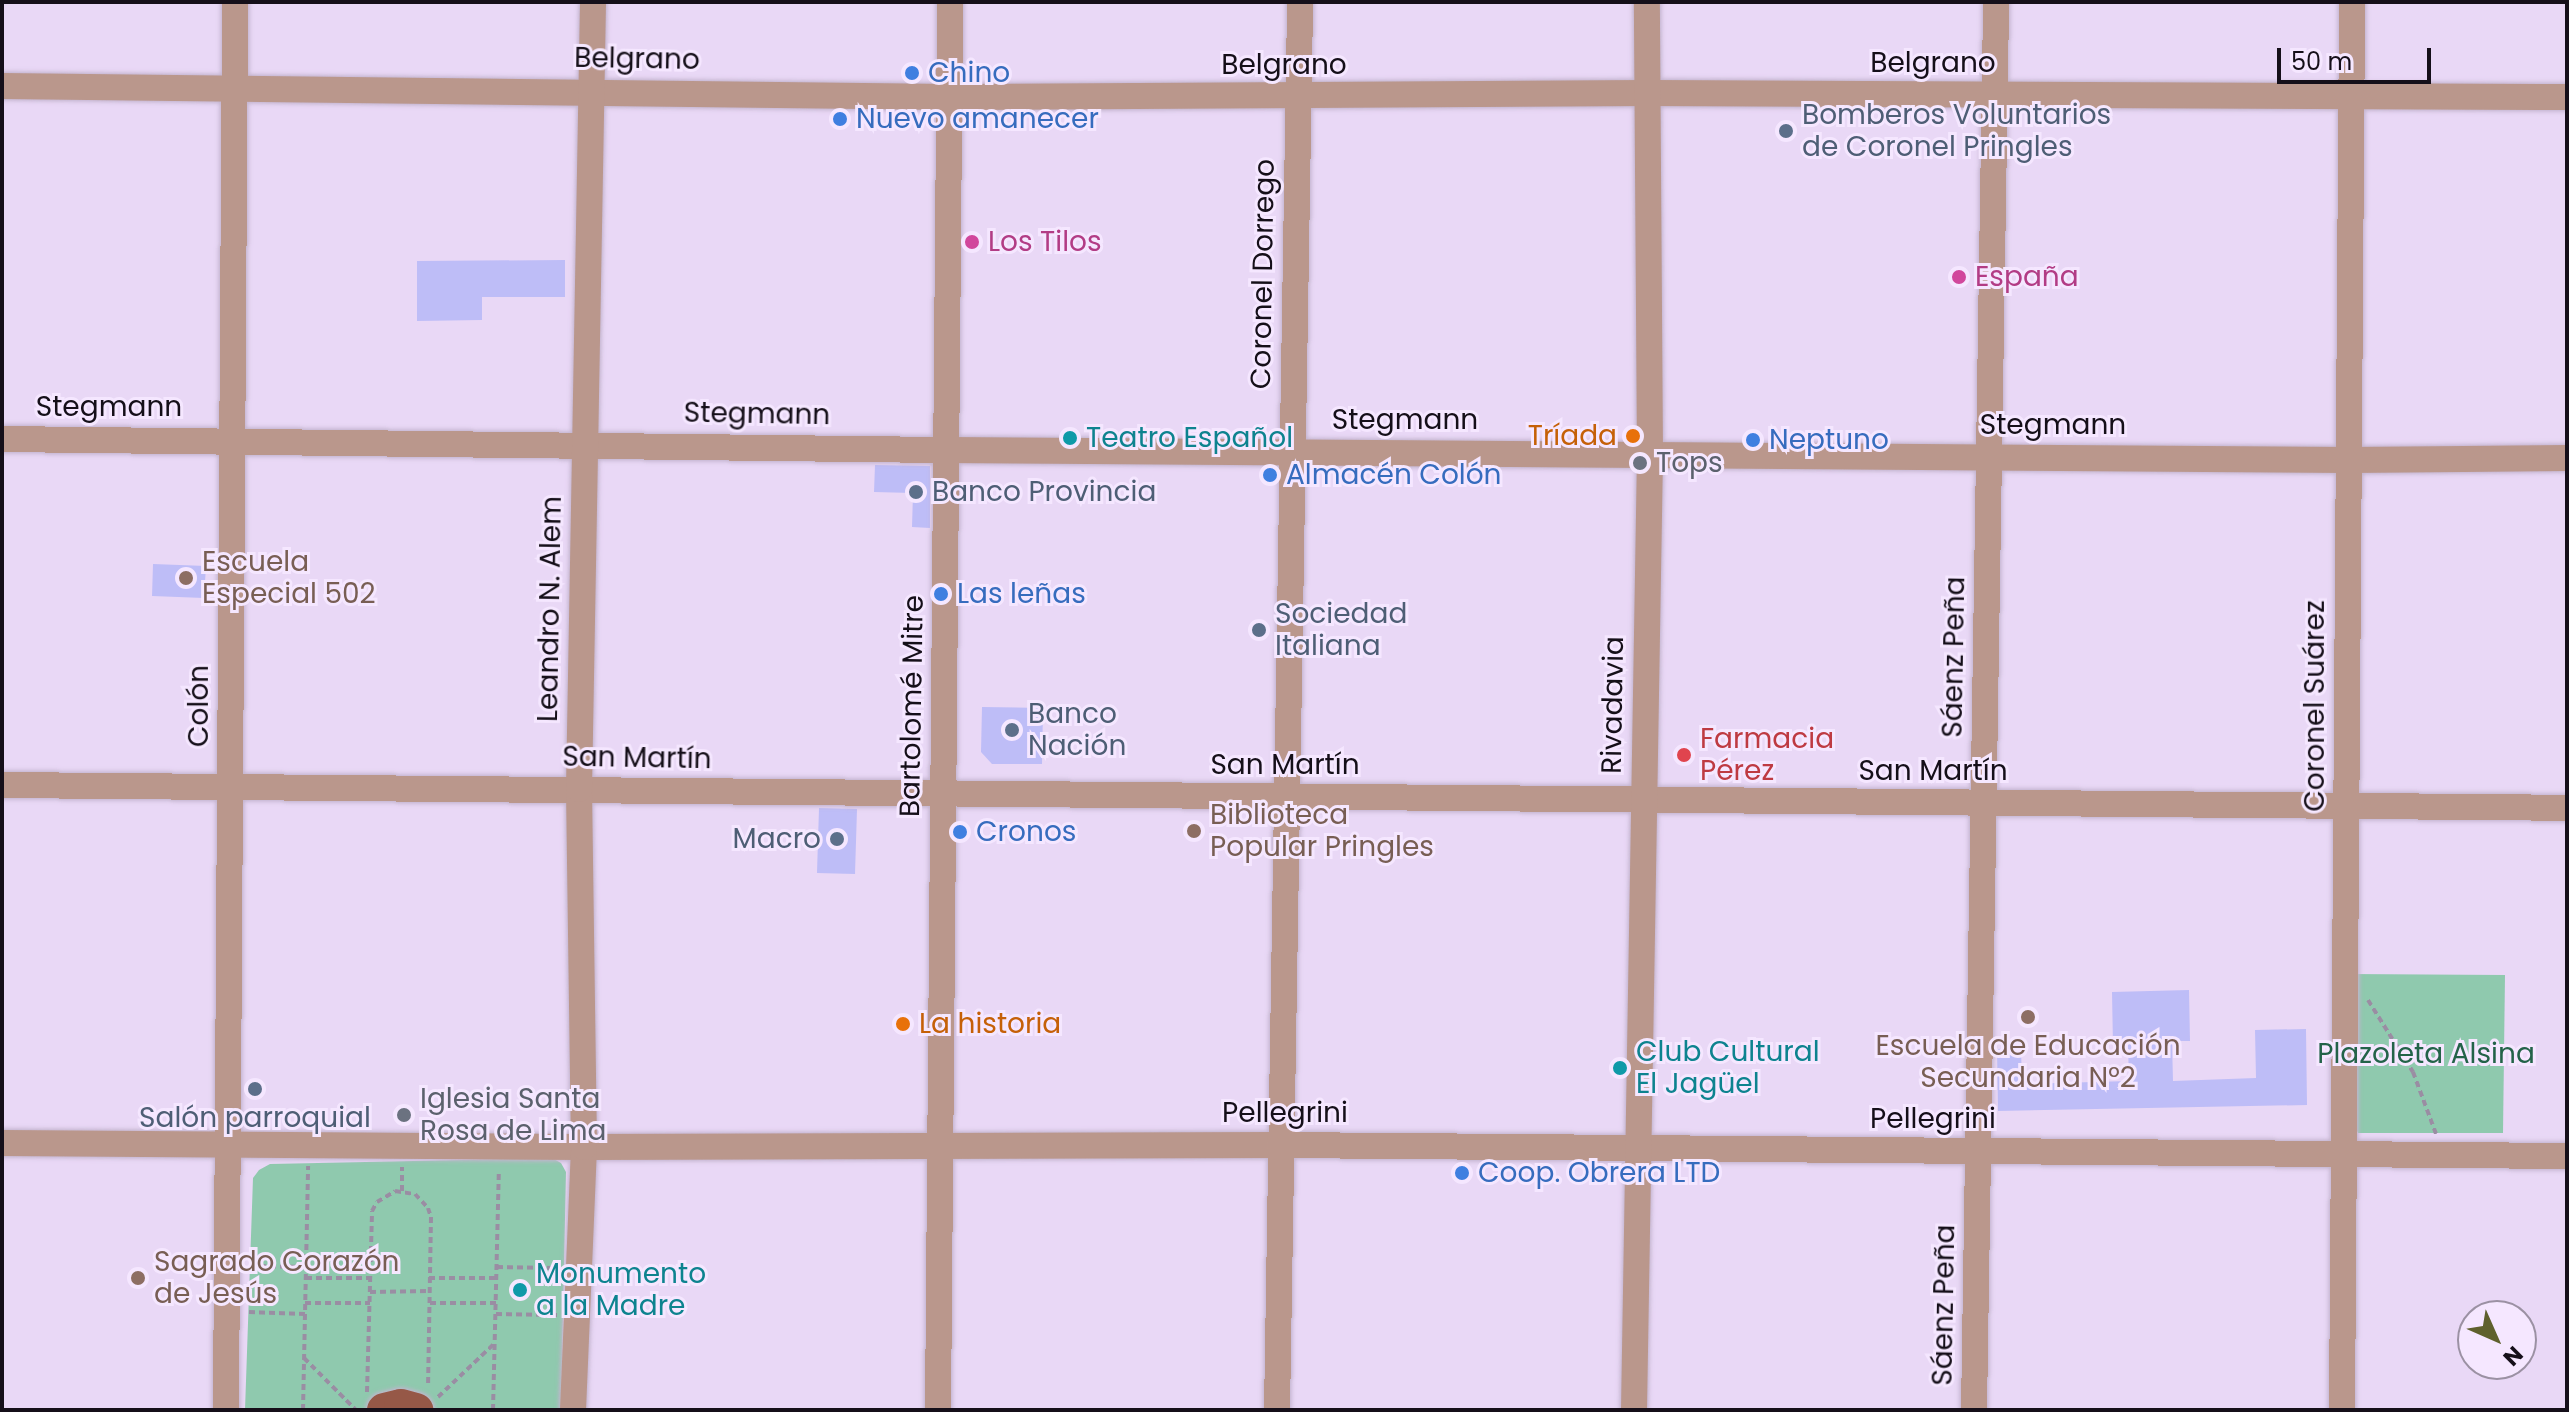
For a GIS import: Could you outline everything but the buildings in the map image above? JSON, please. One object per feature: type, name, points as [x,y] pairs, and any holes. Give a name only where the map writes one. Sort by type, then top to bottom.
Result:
[{"type":"main road","points":[[375,1403],[401,1406],[423,1403]]},
{"type":"street","name":"Colón","points":[[226,1410],[235,2]]},
{"type":"street","name":"Leandro N. Alem","points":[[573,1410],[584,1147],[579,789],[593,2]]},
{"type":"street","name":"Bartolomé Mitre","points":[[938,1410],[950,2]]},
{"type":"street","name":"Coronel Dorrego","points":[[1277,1410],[1300,2]]},
{"type":"street","name":"Rivadavia","points":[[1634,1410],[1650,454],[1647,2]]},
{"type":"street","name":"Sáenz Peña","points":[[1974,1410],[1990,457],[1992,95],[1996,2]]},
{"type":"street","name":"Coronel Suárez","points":[[2342,1410],[2352,2]]},
{"type":"street","name":"Belgrano","points":[[2,86],[590,90],[949,97],[1297,98],[1648,93],[2567,97]]},
{"type":"street","name":"Stegmann","points":[[2,439],[586,443],[946,450],[2349,460],[2567,458]]},
{"type":"street","name":"San Martín","points":[[2,785],[579,789],[943,796],[2567,808]]},
{"type":"street","name":"Pellegrini","points":[[2,1143],[584,1147],[1280,1145],[2567,1156]]},
{"type":"path","points":[[2345,969],[2413,1072],[2444,1155]]},
{"type":"path","points":[[493,1410],[500,1159]]},
{"type":"path","points":[[402,1161],[402,1191]]},
{"type":"path","points":[[303,1410],[308,1163]]},
{"type":"path","points":[[375,1403],[370,1303],[372,1211],[385,1195],[402,1191],[415,1194],[428,1208],[429,1303],[423,1403]]},
{"type":"path","points":[[250,1266],[306,1267]]},
{"type":"path","points":[[497,1267],[564,1268]]},
{"type":"path","points":[[306,1278],[370,1278]]},
{"type":"path","points":[[429,1278],[496,1278]]},
{"type":"path","points":[[370,1292],[429,1291]]},
{"type":"path","points":[[305,1303],[370,1303]]},
{"type":"path","points":[[429,1303],[496,1303]]},
{"type":"path","points":[[249,1312],[305,1314]]},
{"type":"path","points":[[496,1314],[563,1315]]},
{"type":"path","points":[[423,1403],[495,1343]]},
{"type":"path","points":[[304,1358],[356,1410]]},
{"type":"green space","name":"Plazoleta Alsina","points":[[2348,974],[2505,975],[2503,1133],[2358,1133],[2347,1112]]},
{"type":"green space","points":[[552,1158],[561,1163],[566,1172],[561,1410],[432,1410],[376,1404],[367,1410],[245,1410],[253,1178],[259,1170],[270,1164]]},
{"type":"place","name":"Chino","points":[[912,73]]},
{"type":"place","name":"Nuevo amanecer","points":[[840,119]]},
{"type":"place","name":"Bomberos Voluntarios de Coronel Pringles","points":[[1786,131]]},
{"type":"place","name":"Los Tilos","points":[[972,242]]},
{"type":"place","name":"España","points":[[1959,277]]},
{"type":"place","name":"Tríada","points":[[1633,436]]},
{"type":"place","name":"Teatro Español","points":[[1070,438]]},
{"type":"place","name":"Neptuno","points":[[1753,440]]},
{"type":"place","name":"Tops","points":[[1640,463]]},
{"type":"place","name":"Almacén Colón","points":[[1270,475]]},
{"type":"place","name":"Banco Provincia","points":[[916,492]]},
{"type":"place","name":"Escuela Especial 502","points":[[186,578]]},
{"type":"place","name":"Las leñas","points":[[941,594]]},
{"type":"place","name":"Sociedad Italiana","points":[[1259,630]]},
{"type":"place","name":"Banco Nación","points":[[1012,730]]},
{"type":"place","name":"Farmacia Pérez","points":[[1684,755]]},
{"type":"place","name":"Biblioteca Popular Pringles","points":[[1194,831]]},
{"type":"place","name":"Cronos","points":[[960,832]]},
{"type":"place","name":"Macro","points":[[837,839]]},
{"type":"place","name":"Escuela de Educación Secundaria N°2","points":[[2028,1017]]},
{"type":"place","name":"La historia","points":[[903,1024]]},
{"type":"place","name":"Club Cultural El Jagüel","points":[[1620,1068]]},
{"type":"place","name":"Salón parroquial","points":[[255,1089]]},
{"type":"place","name":"Iglesia Santa Rosa de Lima","points":[[404,1115]]},
{"type":"place","name":"Coop. Obrera LTD","points":[[1462,1173]]},
{"type":"place","name":"Sagrado Corazón de Jesús","points":[[138,1278]]},
{"type":"place","name":"Monumento a la Madre","points":[[520,1290]]}]
